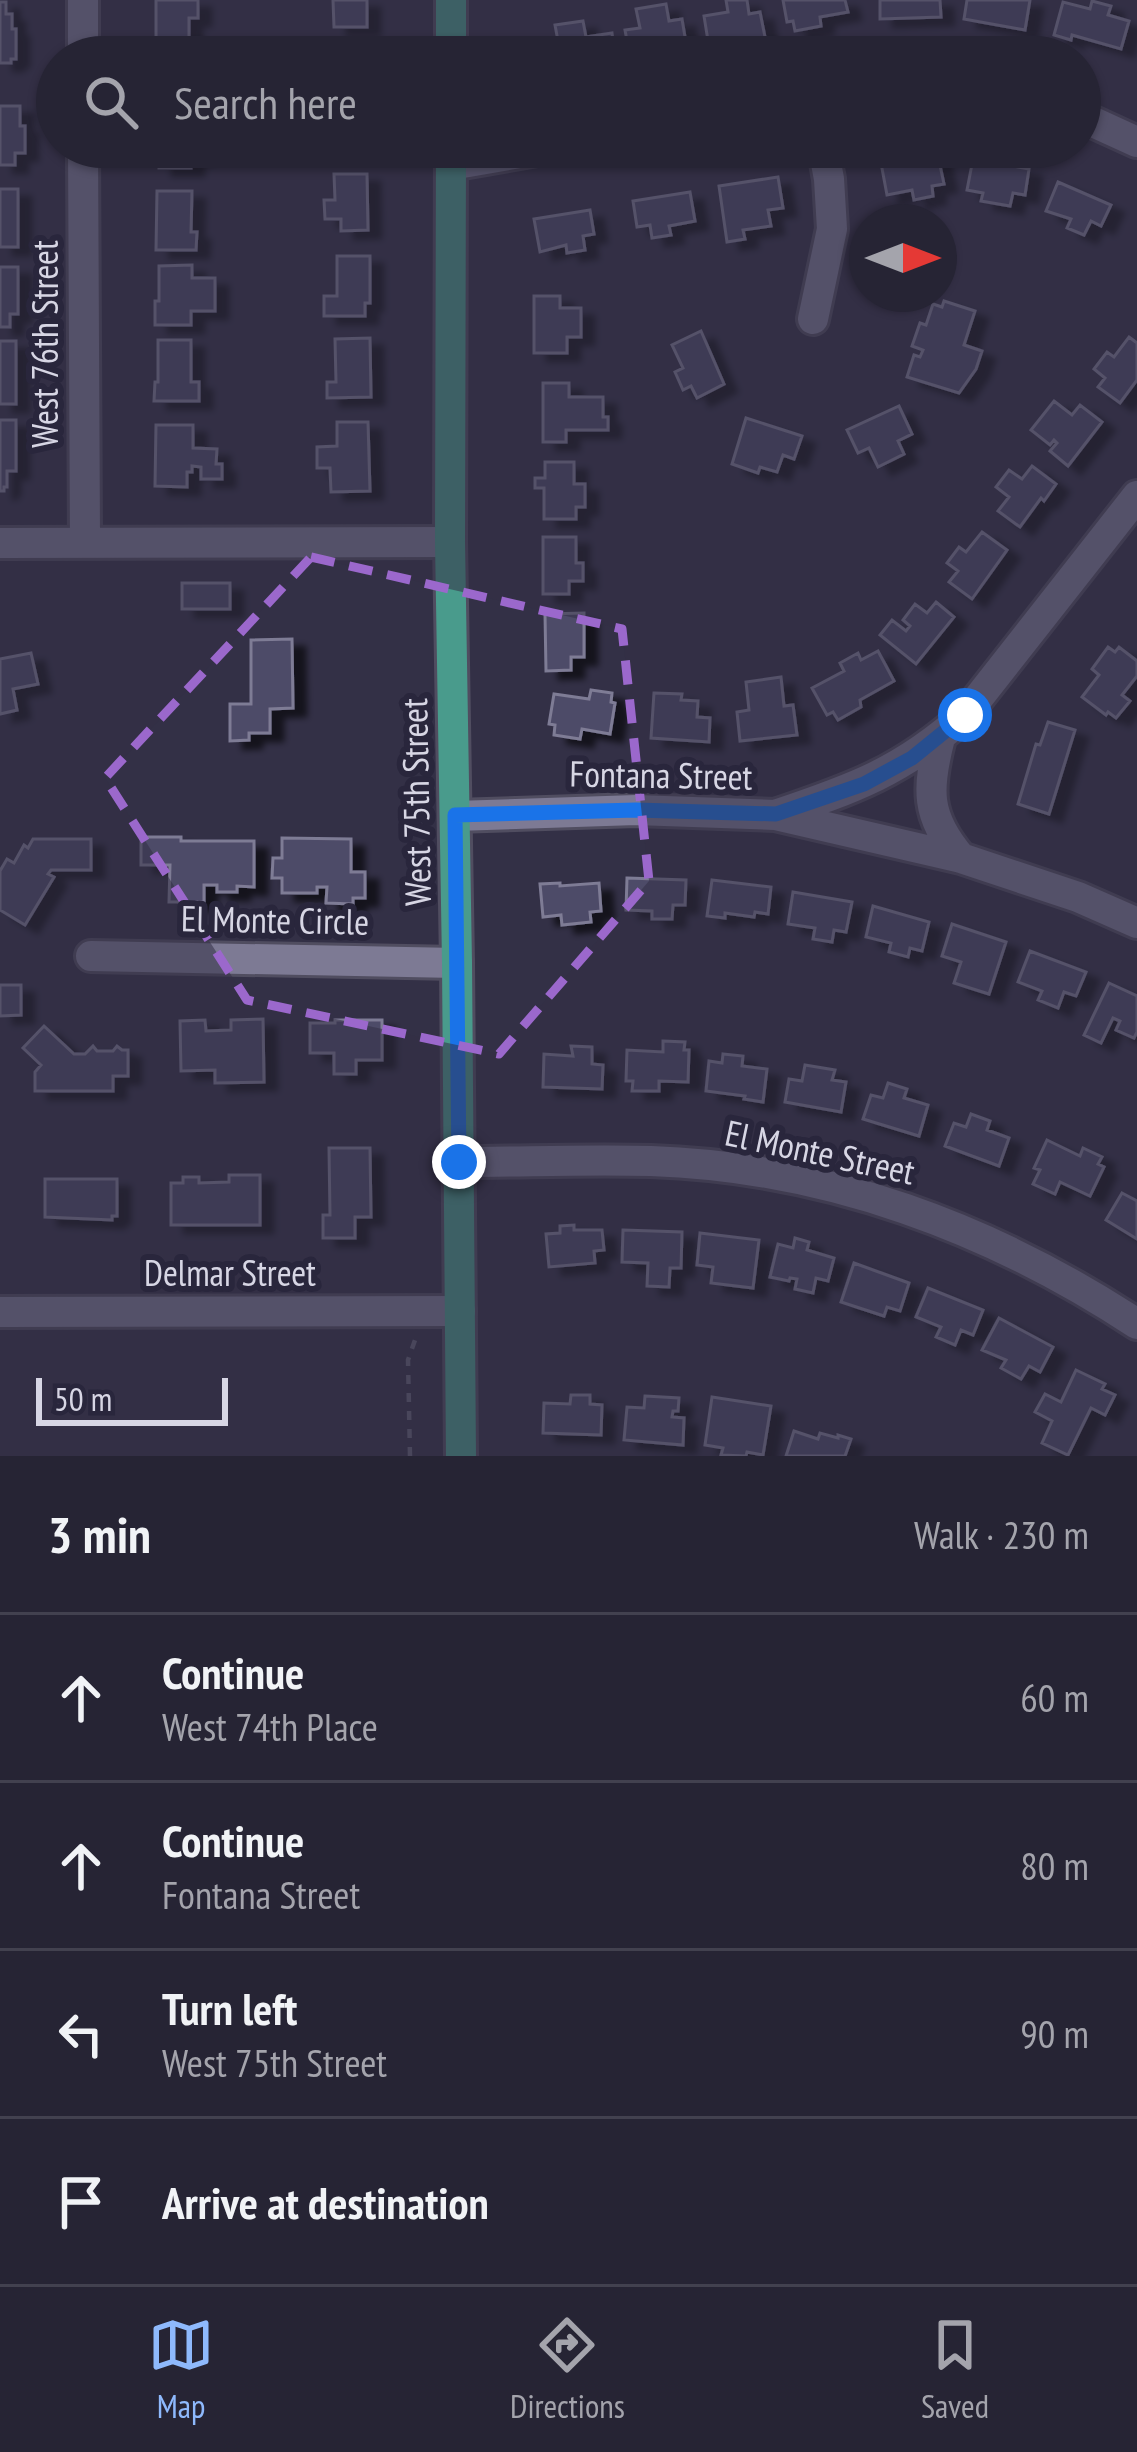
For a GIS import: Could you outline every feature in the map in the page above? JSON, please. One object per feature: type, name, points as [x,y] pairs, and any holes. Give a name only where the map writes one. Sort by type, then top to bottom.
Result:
[{"type":"main road","points":[[451,0],[451,36]]},
{"type":"main road","name":"West 75th Street","points":[[452,168],[450,542],[461,1456]]},
{"type":"street","points":[[83,0],[83,36]]},
{"type":"street","points":[[1101,126],[1137,142]]},
{"type":"street","name":"West 76th Street","points":[[83,168],[85,541]]},
{"type":"street","points":[[813,319],[832,229],[827,168]]},
{"type":"street","points":[[776,814],[864,784],[940,738],[965,715],[1137,496]]},
{"type":"street","points":[[0,543],[450,542]]},
{"type":"street","points":[[940,738],[931,773],[932,807],[942,836],[961,858]]},
{"type":"street","name":"Fontana Street","points":[[455,815],[636,810],[776,814],[961,858],[1078,897],[1137,923]]},
{"type":"street","name":"El Monte Circle","points":[[92,956],[458,963]]},
{"type":"street","name":"El Monte Street","points":[[459,1162],[652,1161],[754,1171],[846,1190],[1005,1247],[1137,1324]]},
{"type":"street","name":"Delmar Street","points":[[0,1312],[460,1311]]},
{"type":"path","points":[[410,1456],[409,1360],[415,1340]]},
{"type":"highlighted area","points":[[311,557],[622,629],[649,881],[499,1054],[247,1000],[105,778]]},
{"type":"building","points":[[156,0],[198,0],[198,18],[189,18],[189,36],[156,36]]},
{"type":"building","points":[[333,0],[367,0],[367,27],[334,27]]},
{"type":"building","points":[[726,0],[747,0],[749,14],[760,12],[765,36],[707,36],[704,16],[728,12]]},
{"type":"building","points":[[783,0],[845,0],[848,12],[820,17],[821,26],[795,31],[793,21],[787,22]]},
{"type":"building","points":[[880,0],[940,0],[941,17],[880,19]]},
{"type":"building","points":[[967,0],[1030,0],[1025,30],[964,19]]},
{"type":"building","points":[[1092,1],[1111,6],[1108,15],[1129,21],[1121,49],[1101,43],[1101,36],[1054,35],[1063,2],[1090,9]]},
{"type":"building","points":[[0,2],[6,2],[6,14],[12,14],[12,29],[16,29],[16,59],[11,63],[0,63]]},
{"type":"building","points":[[666,4],[669,21],[682,19],[685,36],[626,36],[625,30],[640,28],[636,9]]},
{"type":"building","points":[[583,21],[586,36],[557,36],[555,25]]},
{"type":"building","points":[[0,106],[20,106],[25,153],[15,153],[15,165],[0,165]]},
{"type":"building","points":[[882,168],[941,168],[944,184],[932,186],[933,196],[914,200],[912,190],[887,195]]},
{"type":"building","points":[[971,168],[1029,169],[1025,195],[1013,193],[1010,206],[981,201],[983,193],[967,190]]},
{"type":"building","points":[[334,174],[367,174],[368,230],[341,231],[341,219],[325,219],[324,200],[335,200]]},
{"type":"building","points":[[778,177],[783,208],[768,210],[771,226],[743,230],[745,239],[727,242],[719,186]]},
{"type":"building","points":[[1058,182],[1111,205],[1101,226],[1091,221],[1084,235],[1067,228],[1071,219],[1046,211]]},
{"type":"building","points":[[0,189],[18,189],[18,247],[0,247]]},
{"type":"building","points":[[157,191],[192,191],[191,232],[197,232],[196,250],[156,250]]},
{"type":"building","points":[[690,192],[695,221],[669,226],[671,235],[652,238],[650,225],[637,227],[633,201]]},
{"type":"building","points":[[590,210],[594,234],[583,236],[585,250],[567,253],[566,245],[540,252],[534,219]]},
{"type":"building","points":[[337,256],[370,256],[370,303],[365,303],[365,316],[324,316],[324,296],[337,296]]},
{"type":"building","points":[[192,265],[192,278],[215,278],[215,311],[191,311],[191,325],[155,325],[159,266]]},
{"type":"building","points":[[0,267],[18,267],[18,314],[10,314],[10,327],[0,327]]},
{"type":"building","points":[[534,296],[560,296],[560,308],[581,308],[581,337],[567,337],[567,353],[534,353]]},
{"type":"building","points":[[957,305],[975,311],[964,345],[982,351],[959,393],[907,377],[914,355],[920,357],[923,350],[912,346],[920,323],[926,325],[930,312],[957,312]]},
{"type":"building","points":[[701,331],[724,384],[697,398],[691,386],[683,390],[675,372],[683,368],[672,345]]},
{"type":"building","points":[[1129,337],[1137,343],[1137,380],[1120,403],[1098,387],[1105,378],[1094,369],[1107,352],[1114,357]]},
{"type":"building","points":[[370,338],[371,397],[327,398],[327,382],[336,382],[335,339]]},
{"type":"building","points":[[158,340],[191,340],[191,382],[199,382],[199,401],[154,401]]},
{"type":"building","points":[[0,341],[16,341],[16,404],[0,404]]},
{"type":"building","points":[[543,383],[569,383],[569,397],[603,397],[608,430],[566,430],[566,442],[543,442]]},
{"type":"building","points":[[1054,401],[1072,415],[1080,405],[1102,422],[1068,466],[1050,451],[1057,443],[1054,440],[1050,445],[1031,430]]},
{"type":"building","points":[[899,406],[912,434],[898,441],[904,454],[878,467],[869,448],[858,453],[847,430]]},
{"type":"building","points":[[746,418],[802,436],[794,459],[783,455],[777,472],[760,467],[758,473],[732,464]]},
{"type":"building","points":[[0,420],[16,420],[16,471],[7,471],[4,491],[0,491]]},
{"type":"building","points":[[337,422],[368,422],[370,491],[331,492],[330,468],[317,468],[317,447],[337,446]]},
{"type":"building","points":[[156,425],[193,425],[193,448],[217,449],[222,479],[201,479],[201,467],[192,466],[187,487],[155,486]]},
{"type":"building","points":[[545,462],[574,462],[574,484],[585,484],[585,507],[576,507],[576,519],[544,519],[544,488],[535,488],[535,478],[545,478]]},
{"type":"building","points":[[1032,466],[1056,484],[1020,527],[998,511],[1009,497],[996,487],[1009,470],[1022,479]]},
{"type":"building","points":[[982,532],[1007,550],[972,599],[949,582],[958,571],[947,563],[959,547],[966,552]]},
{"type":"building","points":[[543,537],[576,537],[576,563],[583,563],[583,581],[569,581],[569,594],[543,594]]},
{"type":"building","points":[[182,583],[230,583],[230,609],[182,609]]},
{"type":"building","points":[[936,602],[954,617],[916,664],[880,635],[892,620],[906,631],[910,626],[903,620],[915,604],[927,613]]},
{"type":"building","points":[[584,613],[584,657],[571,657],[571,670],[546,671],[545,614]]},
{"type":"building","points":[[292,639],[293,708],[270,709],[270,733],[249,733],[249,740],[230,741],[230,704],[251,704],[251,640]]},
{"type":"building","points":[[1108,647],[1115,652],[1119,647],[1137,661],[1137,676],[1122,695],[1130,701],[1116,718],[1082,697],[1099,675],[1092,669]]},
{"type":"building","points":[[878,651],[894,681],[860,700],[861,707],[838,720],[833,712],[827,715],[812,688],[844,671],[840,663],[858,653],[861,660]]},
{"type":"building","points":[[31,653],[38,684],[13,689],[17,710],[0,714],[0,659]]},
{"type":"building","points":[[781,677],[784,706],[793,705],[797,735],[740,741],[737,712],[749,710],[746,682]]},
{"type":"building","points":[[591,690],[612,693],[610,734],[582,729],[580,739],[554,735],[555,725],[549,724],[554,694],[589,699]]},
{"type":"building","points":[[654,693],[682,694],[681,700],[698,701],[697,717],[710,718],[709,742],[651,738]]},
{"type":"building","points":[[1048,722],[1075,730],[1049,814],[1018,804],[1036,744],[1040,745]]},
{"type":"building","points":[[141,837],[254,841],[254,887],[217,892],[217,885],[204,885],[204,902],[169,902],[170,865],[141,865]]},
{"type":"building","points":[[282,838],[351,839],[351,872],[365,872],[365,898],[353,898],[353,904],[326,903],[327,887],[317,887],[317,893],[282,893],[282,878],[272,878],[273,858],[282,858]]},
{"type":"building","points":[[33,839],[91,839],[91,870],[51,870],[48,874],[54,877],[25,925],[0,910],[0,871],[7,859],[14,863]]},
{"type":"building","points":[[627,878],[686,880],[685,905],[673,905],[672,919],[652,919],[652,911],[626,910]]},
{"type":"building","points":[[712,880],[771,887],[768,914],[707,916]]},
{"type":"building","points":[[599,883],[601,911],[590,912],[591,922],[562,925],[561,915],[543,917],[540,884]]},
{"type":"building","points":[[793,892],[852,902],[846,932],[834,930],[832,942],[813,939],[815,928],[788,924]]},
{"type":"building","points":[[873,906],[929,922],[922,951],[910,948],[908,957],[889,952],[891,943],[866,937]]},
{"type":"building","points":[[952,924],[1006,942],[989,994],[954,983],[961,962],[942,956]]},
{"type":"building","points":[[1030,951],[1086,972],[1076,996],[1064,992],[1058,1008],[1038,1000],[1042,991],[1018,982]]},
{"type":"building","points":[[1109,983],[1137,996],[1137,1032],[1134,1038],[1116,1030],[1120,1021],[1113,1018],[1101,1043],[1084,1035]]},
{"type":"building","points":[[0,985],[21,985],[21,1015],[0,1016]]},
{"type":"building","points":[[263,1019],[264,1082],[215,1083],[215,1070],[181,1071],[180,1021],[205,1020],[206,1031],[231,1030],[231,1020]]},
{"type":"building","points":[[382,1020],[382,1060],[356,1060],[356,1074],[334,1074],[334,1053],[310,1053],[310,1023]]},
{"type":"building","points":[[44,1026],[74,1054],[85,1054],[93,1046],[97,1051],[113,1051],[117,1046],[128,1050],[128,1076],[113,1076],[113,1091],[35,1091],[35,1072],[41,1065],[23,1048]]},
{"type":"building","points":[[663,1041],[685,1042],[688,1082],[659,1081],[659,1091],[632,1091],[633,1081],[626,1081],[627,1050],[663,1052]]},
{"type":"building","points":[[571,1046],[592,1047],[592,1064],[603,1065],[602,1089],[543,1087],[544,1054],[573,1056]]},
{"type":"building","points":[[723,1054],[743,1056],[742,1066],[767,1069],[763,1102],[706,1091],[709,1061],[722,1063]]},
{"type":"building","points":[[805,1065],[835,1070],[832,1080],[846,1082],[841,1112],[785,1102],[789,1079],[802,1081]]},
{"type":"building","points":[[888,1083],[907,1089],[904,1098],[928,1105],[919,1136],[863,1119],[871,1095],[883,1098]]},
{"type":"building","points":[[971,1114],[990,1121],[987,1130],[1009,1138],[999,1166],[945,1146],[954,1123],[966,1127]]},
{"type":"building","points":[[1047,1140],[1080,1156],[1083,1148],[1102,1157],[1098,1164],[1104,1167],[1090,1196],[1060,1182],[1055,1194],[1033,1184],[1040,1170],[1034,1168]]},
{"type":"building","points":[[329,1148],[370,1148],[371,1217],[355,1217],[355,1238],[323,1238],[323,1215],[330,1215]]},
{"type":"building","points":[[229,1175],[260,1175],[260,1225],[171,1225],[171,1183],[183,1183],[183,1177],[199,1177],[199,1183],[229,1182]]},
{"type":"building","points":[[45,1179],[117,1179],[117,1216],[112,1220],[45,1217]]},
{"type":"building","points":[[1122,1193],[1137,1201],[1137,1239],[1106,1220]]},
{"type":"building","points":[[574,1225],[574,1230],[602,1230],[604,1250],[594,1251],[595,1263],[549,1267],[546,1234]]},
{"type":"building","points":[[623,1230],[682,1232],[681,1268],[670,1268],[669,1287],[647,1286],[648,1263],[622,1262]]},
{"type":"building","points":[[700,1233],[759,1240],[753,1288],[711,1283],[713,1267],[697,1265]]},
{"type":"building","points":[[795,1238],[809,1242],[807,1250],[834,1258],[828,1281],[816,1278],[813,1293],[795,1289],[797,1279],[770,1277],[778,1244],[793,1248]]},
{"type":"building","points":[[854,1263],[909,1283],[900,1311],[887,1307],[884,1316],[841,1302]]},
{"type":"building","points":[[928,1288],[983,1310],[973,1335],[961,1330],[955,1345],[936,1337],[941,1327],[916,1317]]},
{"type":"building","points":[[999,1318],[1053,1347],[1040,1372],[1029,1366],[1021,1379],[1001,1368],[1006,1360],[982,1350]]},
{"type":"building","points":[[1076,1370],[1105,1384],[1102,1389],[1115,1395],[1105,1415],[1091,1408],[1068,1455],[1042,1443],[1052,1421],[1035,1412],[1045,1394],[1061,1402]]},
{"type":"building","points":[[571,1395],[590,1395],[590,1404],[602,1405],[601,1435],[543,1433],[544,1403],[570,1404]]},
{"type":"building","points":[[645,1396],[679,1398],[672,1417],[684,1418],[683,1445],[624,1440],[627,1407],[644,1408]]},
{"type":"building","points":[[712,1397],[771,1406],[763,1455],[721,1455],[723,1448],[705,1445]]},
{"type":"building","points":[[794,1431],[818,1439],[820,1433],[851,1439],[845,1456],[786,1456]]},
{"type":"route","points":[[459,1162],[455,815],[636,810],[776,814],[864,784],[912,758],[965,715]]}]
